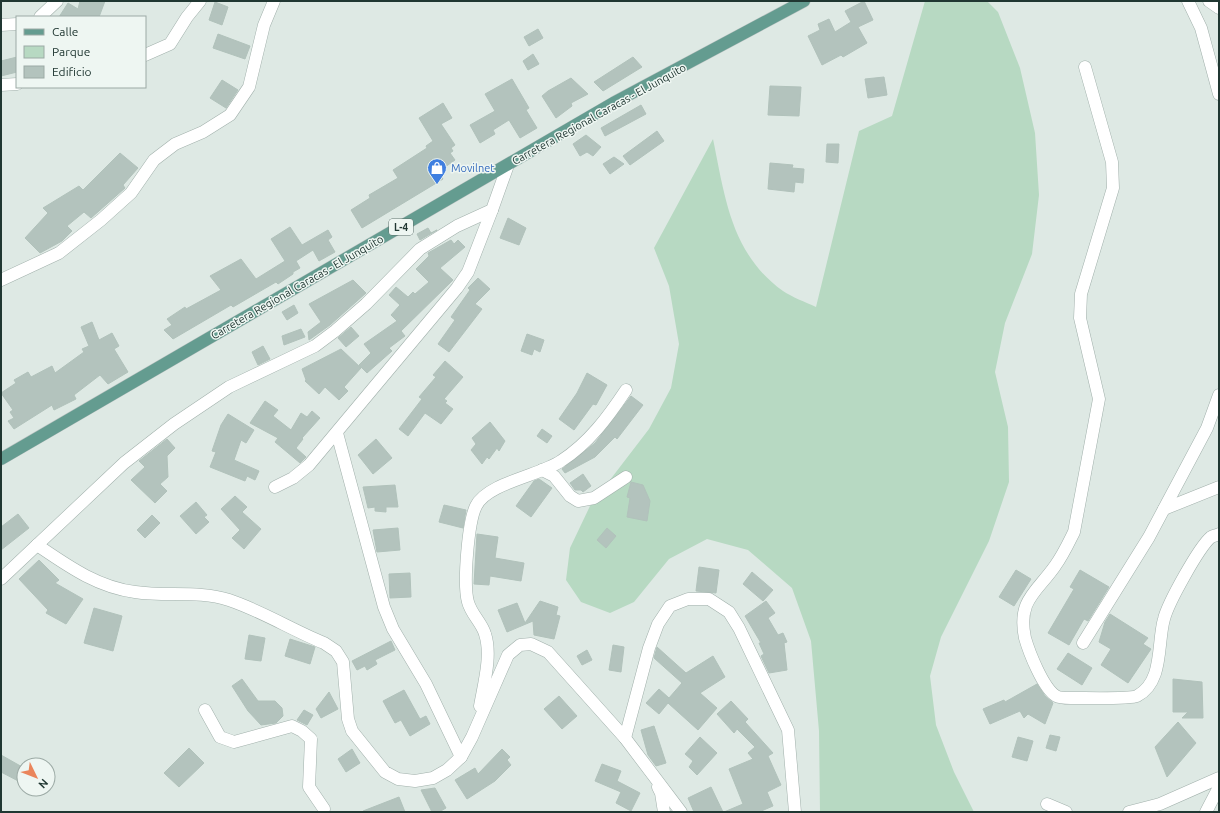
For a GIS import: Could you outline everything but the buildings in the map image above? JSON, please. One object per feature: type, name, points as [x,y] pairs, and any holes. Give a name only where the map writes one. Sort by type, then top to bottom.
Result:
[{"type":"main road","name":"Carretera Regional Caracas - El Junquito","points":[[1,459],[615,102],[804,1]]},
{"type":"street","points":[[41,16],[57,1]]},
{"type":"street","points":[[146,55],[170,44],[200,1]]},
{"type":"street","points":[[1,280],[59,253],[101,220],[131,193],[154,160],[175,144],[203,132],[230,115],[249,87],[264,25],[274,1]]},
{"type":"street","points":[[1188,1],[1201,28],[1219,94]]},
{"type":"street","points":[[1209,1],[1219,8]]},
{"type":"street","points":[[1,25],[16,24]]},
{"type":"street","points":[[1085,67],[1112,162],[1113,188],[1081,294],[1080,318],[1099,400],[1074,532],[1066,549],[1054,568],[1031,594],[1025,605],[1025,638],[1041,678],[1048,688],[1056,696],[1068,698],[1136,696],[1148,688],[1154,677],[1164,618],[1171,602],[1201,549],[1211,537],[1219,534]]},
{"type":"street","points":[[1,85],[16,84]]},
{"type":"street","points":[[275,487],[293,478],[309,466],[457,288],[468,272],[508,165]]},
{"type":"street","points":[[1,579],[124,463],[174,424],[229,387],[315,346],[366,304],[420,249],[457,226],[492,210]]},
{"type":"street","points":[[478,721],[489,657],[485,633],[468,603],[466,583],[470,531],[476,505],[485,496],[508,483],[561,462],[602,425],[626,390]]},
{"type":"street","points":[[1083,643],[1115,593],[1164,509],[1207,428],[1219,395]]},
{"type":"street","points":[[337,433],[384,607],[393,629],[426,684],[461,757]]},
{"type":"street","points":[[542,470],[554,476],[570,496],[578,501],[594,498],[626,477]]},
{"type":"street","points":[[1164,509],[1219,487]]},
{"type":"street","points":[[37,545],[78,573],[100,583],[135,592],[196,594],[228,600],[324,643],[336,651],[343,662],[348,718],[352,731],[385,772],[398,779],[415,781],[433,778],[447,770],[461,757],[472,736],[508,655],[520,645],[531,644],[548,652],[625,738],[681,812]]},
{"type":"street","points":[[625,738],[649,648],[658,624],[670,606],[688,599],[709,599],[729,612],[739,628],[788,730],[795,812]]},
{"type":"street","points":[[205,710],[220,737],[234,742],[292,726],[302,731],[311,739],[309,787],[324,808]]},
{"type":"street","points":[[648,768],[661,793],[664,812]]},
{"type":"street","points":[[1129,812],[1160,804],[1219,778]]},
{"type":"street","points":[[1206,812],[1219,787]]},
{"type":"street","points":[[1047,804],[1066,812]]},
{"type":"green space","points":[[925,1],[987,1],[998,12],[1020,68],[1035,133],[1039,195],[1032,254],[1005,323],[995,372],[1008,427],[1009,482],[989,541],[941,637],[930,676],[936,725],[954,772],[974,812],[820,812],[819,731],[811,641],[792,588],[748,550],[707,539],[669,559],[634,602],[610,613],[581,602],[566,580],[570,548],[590,506],[649,429],[671,388],[679,344],[669,286],[654,248],[713,139],[727,203],[733,223],[741,242],[752,260],[766,276],[783,291],[816,307],[859,131],[892,116]]},
{"type":"place","name":"Movilnet","points":[[437,185]]}]
